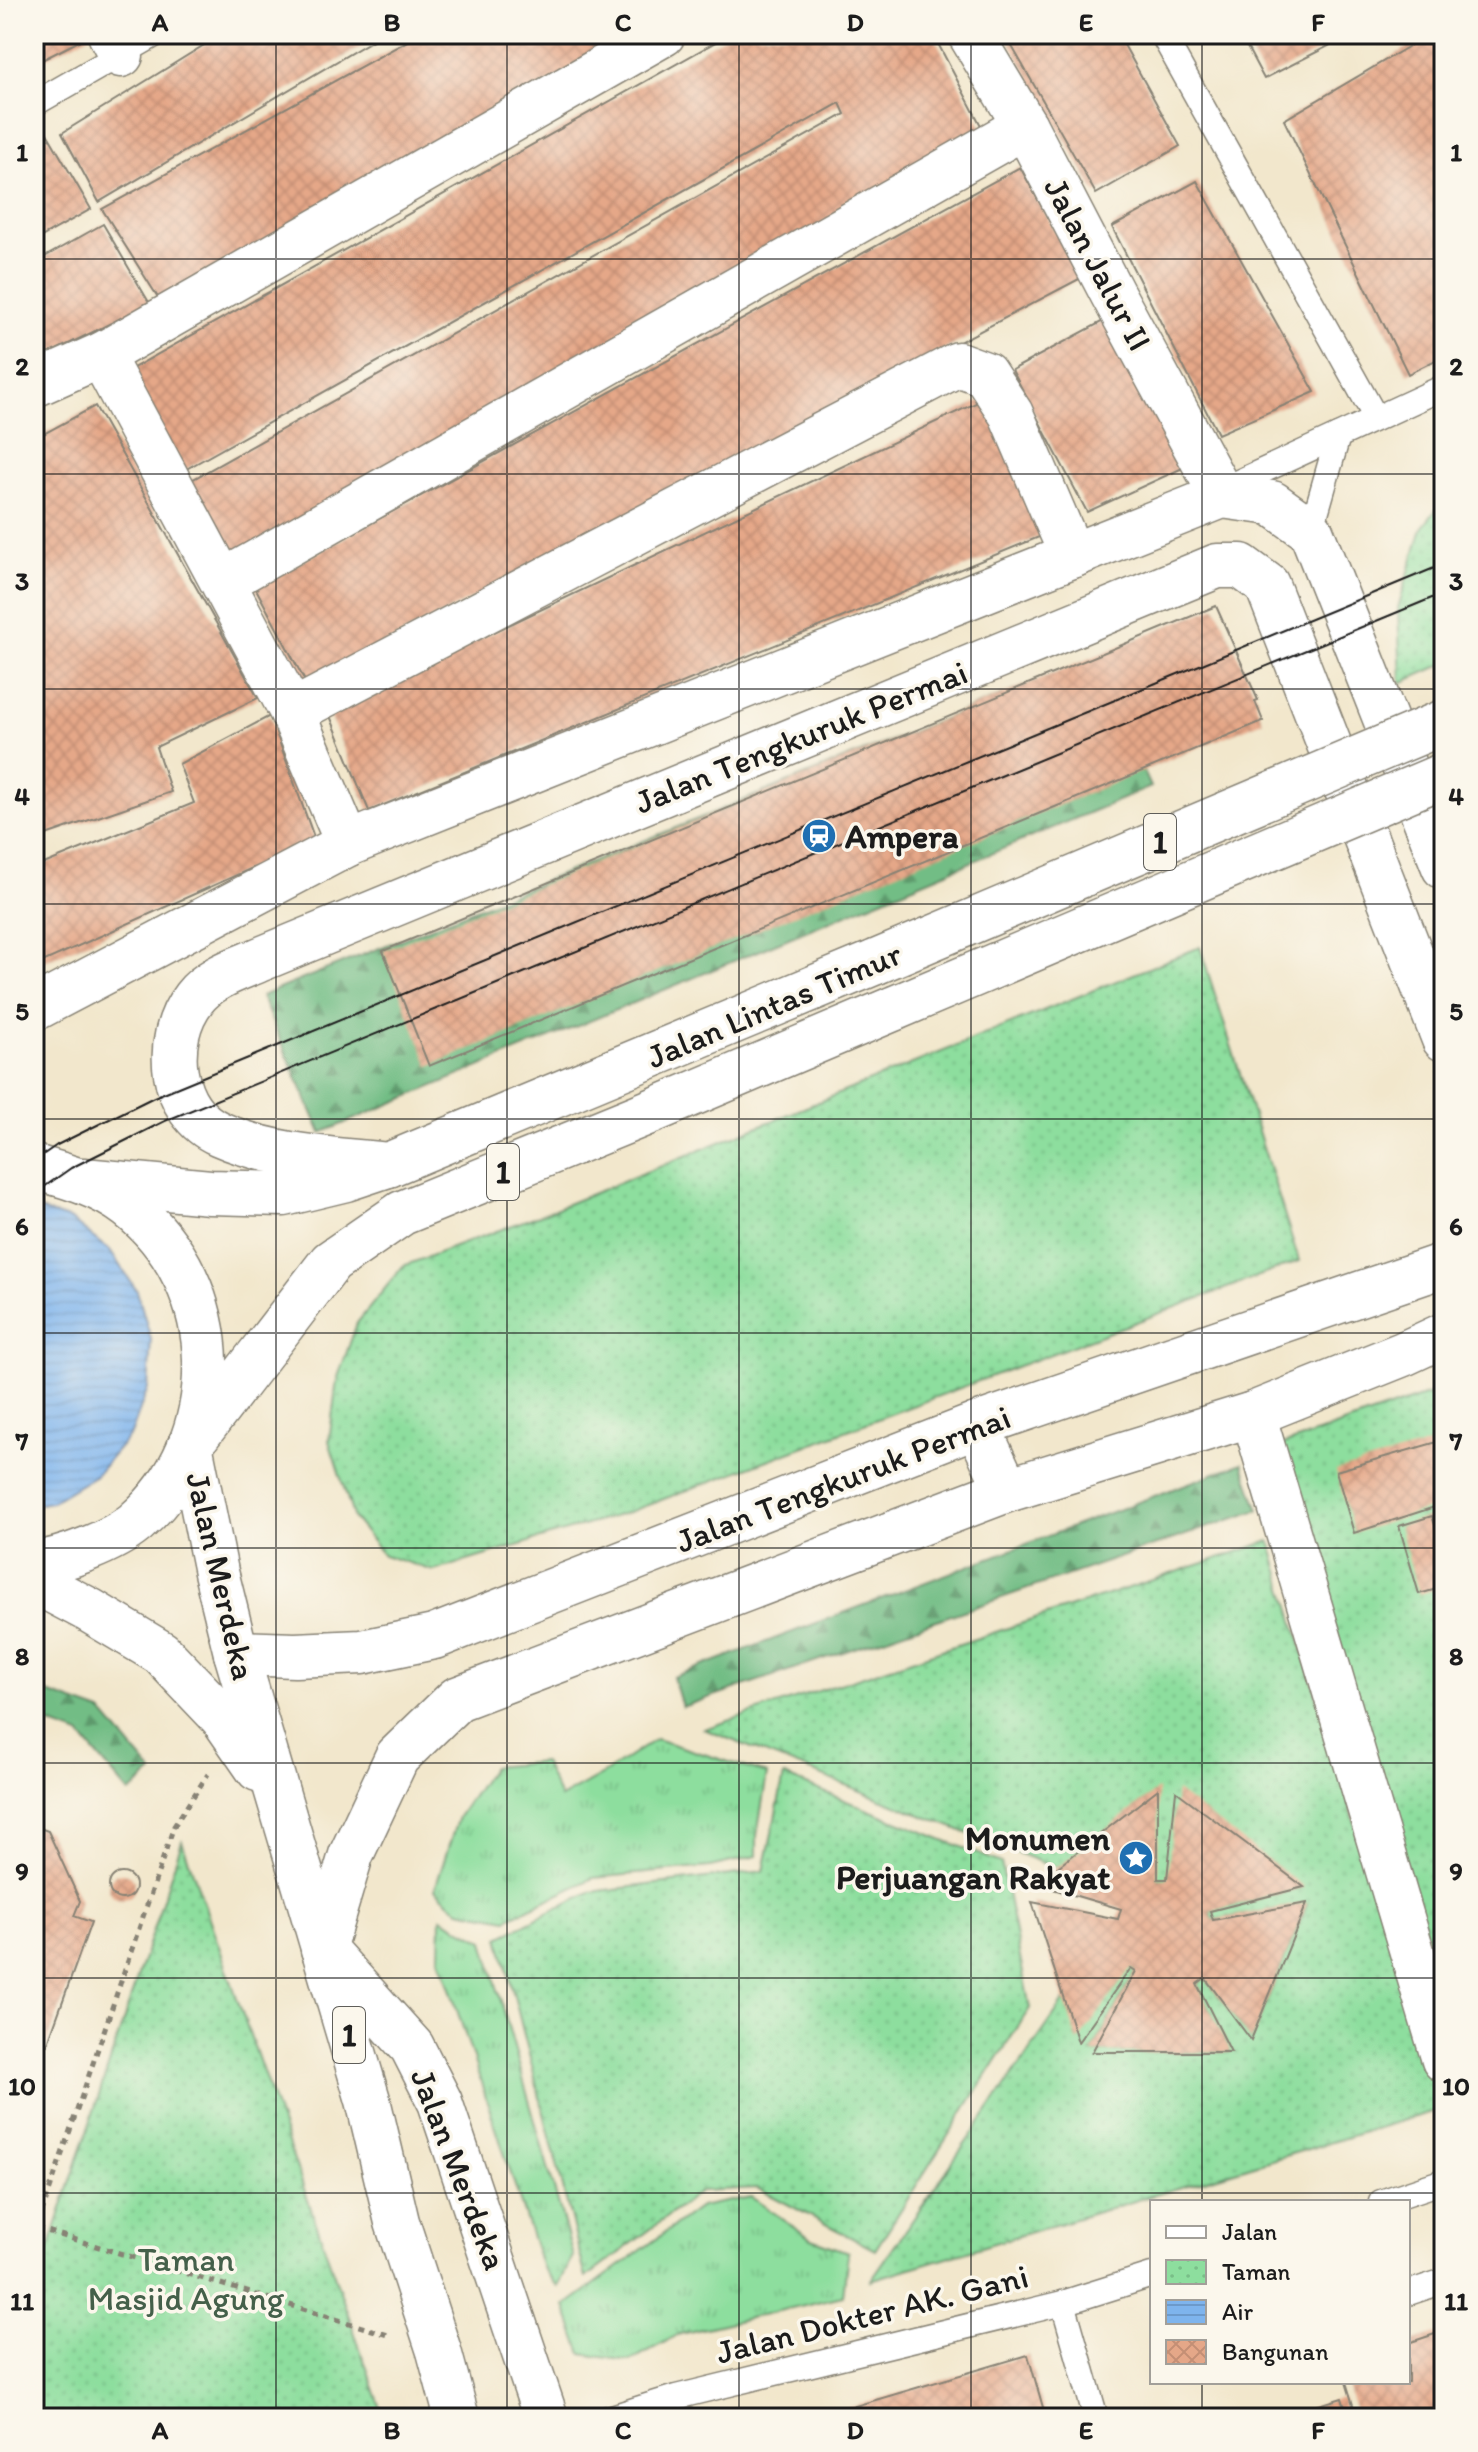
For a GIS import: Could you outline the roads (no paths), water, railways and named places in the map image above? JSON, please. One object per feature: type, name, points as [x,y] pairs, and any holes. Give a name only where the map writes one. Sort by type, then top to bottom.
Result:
[{"type":"main road","points":[[34,385],[103,354],[663,34]]},
{"type":"main road","name":"Jalan Jalur II","points":[[970,34],[1025,126],[1222,496]]},
{"type":"main road","points":[[224,581],[1025,126]]},
{"type":"main road","points":[[103,354],[292,712],[348,844]]},
{"type":"main road","points":[[292,712],[958,364],[985,374],[1011,414],[1072,556]]},
{"type":"main road","points":[[1222,496],[1272,503],[1311,531],[1444,867]]},
{"type":"main road","name":"Jalan Tengkuruk Permai","points":[[34,1009],[348,844],[1222,496]]},
{"type":"main road","name":"Jalan Tengkuruk Permai","points":[[195,996],[217,978],[261,959],[1202,572],[1217,566],[1241,566],[1267,585],[1444,1039]]},
{"type":"main road","name":"Jalan Lintas Timur","points":[[83,1180],[210,1192],[284,1194],[388,1165],[1444,722]]},
{"type":"main road","name":"Jalan Lintas Timur","points":[[190,1445],[331,1262],[402,1213],[652,1111],[1444,775]]},
{"type":"main road","points":[[172,937],[195,996],[183,1016],[175,1045],[175,1076],[183,1099],[196,1120],[218,1134],[277,1151],[388,1165]]},
{"type":"main road","name":"1","points":[[34,1167],[83,1180],[128,1206],[166,1243],[192,1289],[205,1341],[205,1394],[190,1445],[176,1473],[134,1524],[78,1553],[34,1564]]},
{"type":"main road","name":"Jalan Tengkuruk Permai","points":[[236,1653],[295,1655],[362,1652],[434,1637],[977,1425],[1444,1265]]},
{"type":"main road","points":[[323,1949],[351,1855],[397,1757],[457,1699],[1007,1490],[1253,1414],[1444,1335]]},
{"type":"main road","points":[[1253,1414],[1444,2060]]},
{"type":"main road","points":[[977,1425],[1007,1490]]},
{"type":"main road","name":"Jalan Merdeka","points":[[190,1445],[236,1653],[368,2100],[397,2222],[439,2351],[457,2418]]},
{"type":"main road","name":"Jalan Merdeka","points":[[34,1581],[161,1653],[222,1717],[279,1798]]},
{"type":"main road","name":"Jalan Merdeka","points":[[323,1949],[412,2047],[440,2102],[546,2418]]},
{"type":"lane","points":[[1162,34],[1376,418]]},
{"type":"lane","points":[[34,104],[129,41]]},
{"type":"lane","points":[[1222,496],[1232,485],[1444,387]]},
{"type":"lane","points":[[1311,531],[1338,436]]},
{"type":"lane","points":[[1403,1354],[1444,1343]]},
{"type":"lane","points":[[1387,2200],[1444,2181]]},
{"type":"lane","name":"Jalan Dokter AK. Gani","points":[[609,2418],[676,2397],[1063,2303],[1150,2276]]},
{"type":"lane","points":[[1410,2292],[1444,2281]]},
{"type":"lane","points":[[1063,2303],[1096,2418]]},
{"type":"water","points":[[34,1208],[71,1220],[110,1251],[137,1291],[151,1339],[148,1388],[131,1434],[96,1475],[51,1502],[34,1505]]},
{"type":"tram line","points":[[34,1161],[57,1145],[154,1097],[1444,564]]},
{"type":"tram line","points":[[34,1194],[71,1168],[165,1121],[1444,593]]},
{"type":"place","name":"Ampera","points":[[819,836]]},
{"type":"place","name":"Monumen Perjuangan Rakyat","points":[[1136,1858]]},
{"type":"park label","name":"Taman Masjid Agung","points":[[186,2278]]}]
